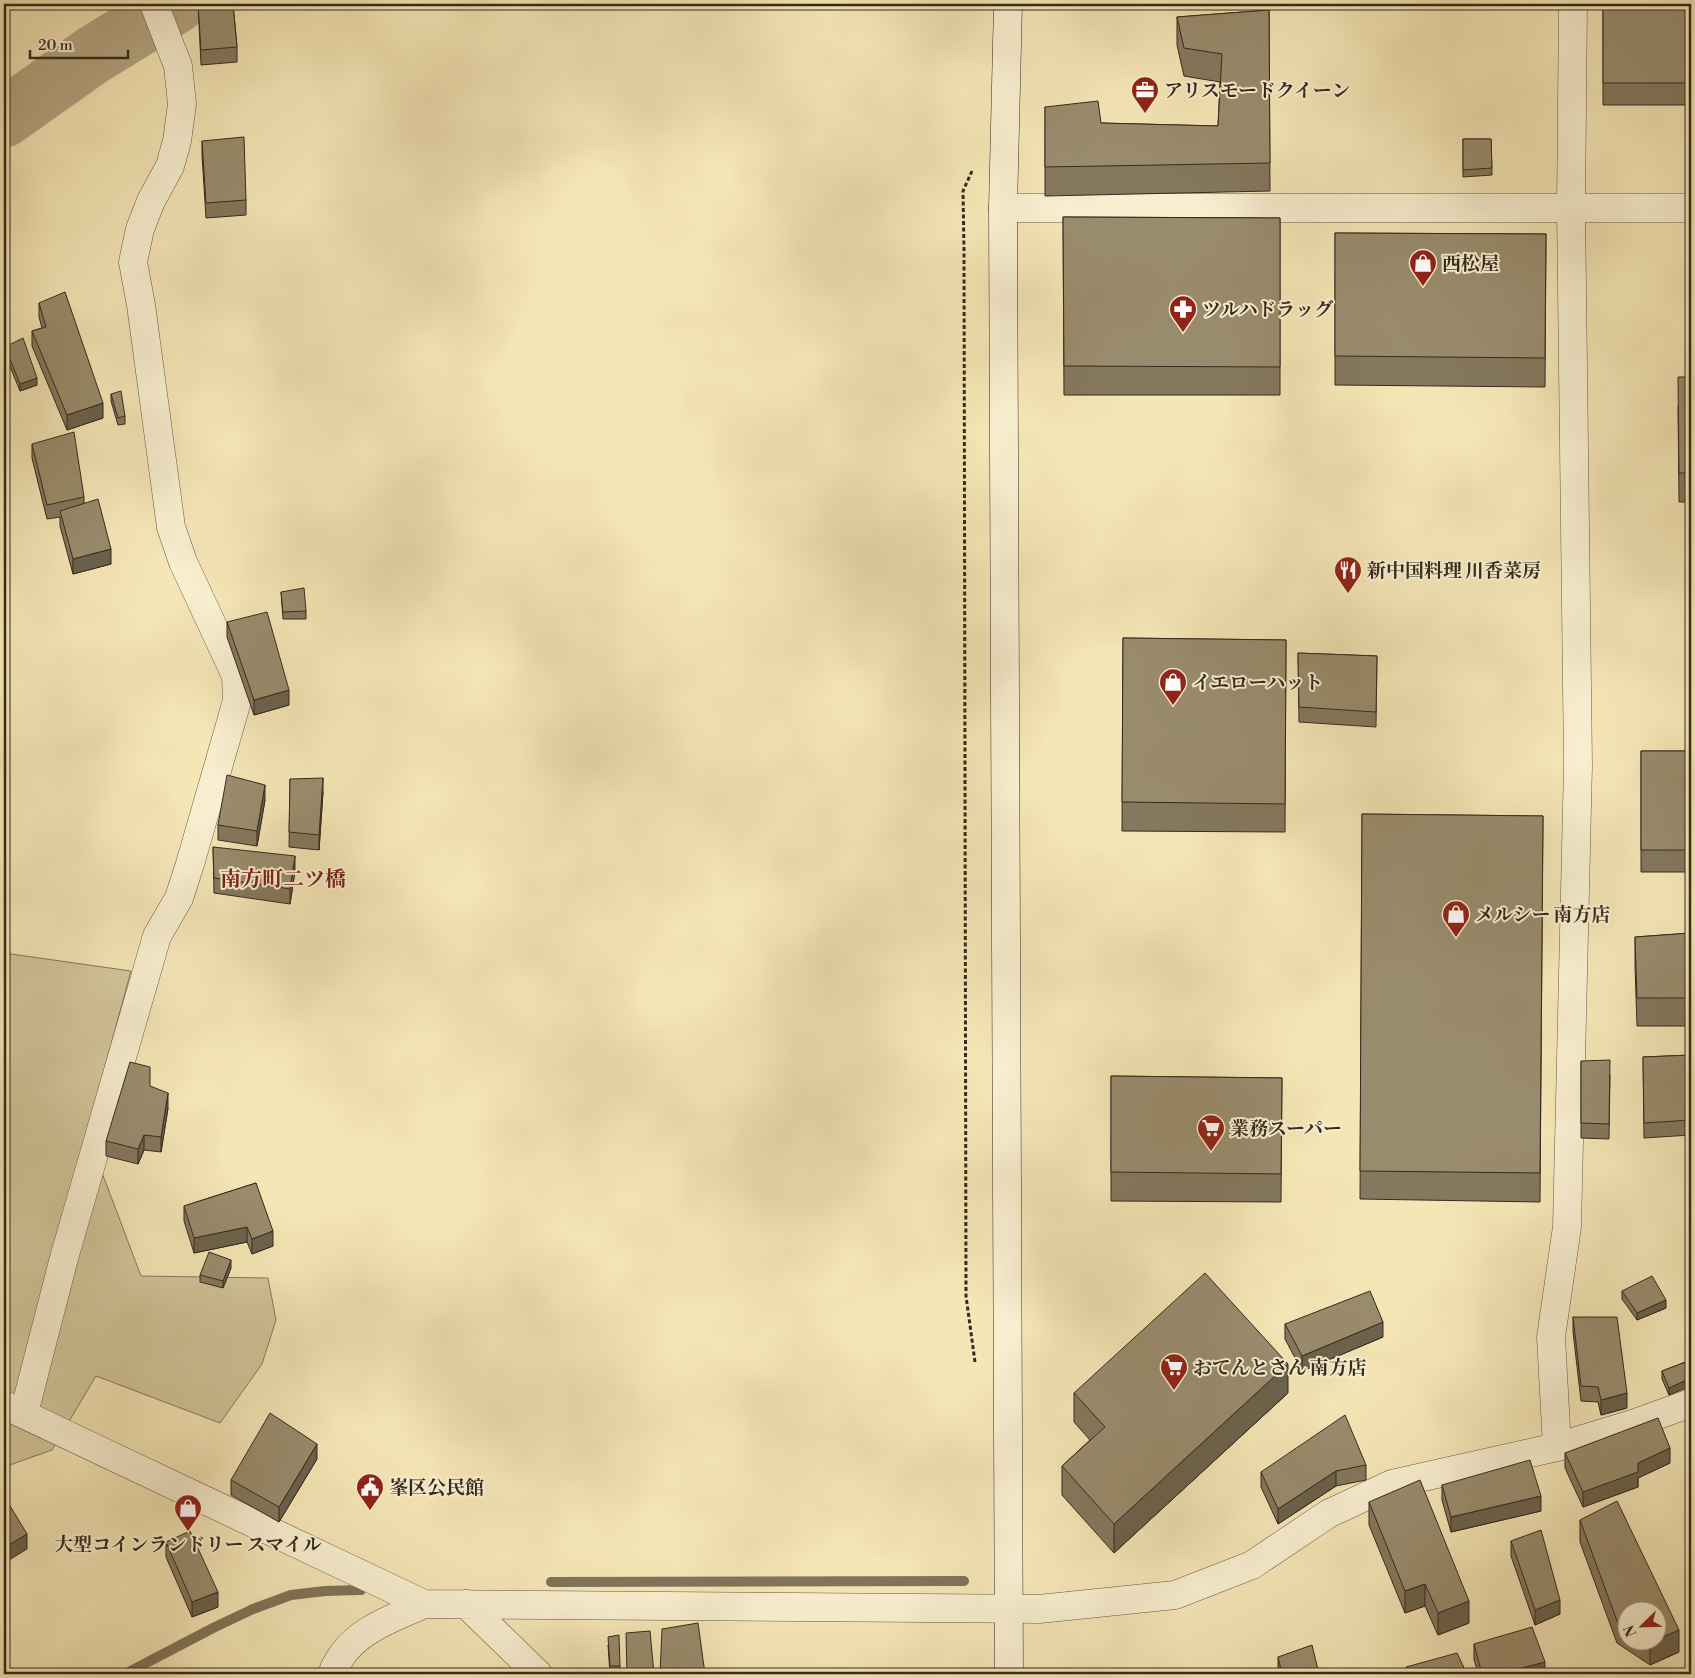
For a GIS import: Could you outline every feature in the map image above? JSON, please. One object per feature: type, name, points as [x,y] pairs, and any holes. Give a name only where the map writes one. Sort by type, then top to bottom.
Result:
[{"type":"street","points":[[1008,4],[1003,208],[1009,1674]]},
{"type":"street","points":[[1558,1447],[1551,1337],[1567,1228],[1578,764],[1571,208],[1573,4]]},
{"type":"street","points":[[157,14],[178,66],[182,104],[170,166],[140,229],[133,262],[141,304],[171,527],[183,562],[236,676],[237,701],[179,898],[157,936],[64,1258],[14,1409],[424,1604]]},
{"type":"street","points":[[1003,208],[1691,208]]},
{"type":"street","points":[[333,1674],[333,1670],[344,1650],[365,1632],[424,1604],[1039,1609],[1175,1595],[1252,1566],[1328,1514],[1392,1484],[1558,1447],[1633,1424],[1691,1403]]},
{"type":"street","points":[[466,1604],[538,1674]]},
{"type":"path","points":[[973,169],[962,190],[964,281],[966,1287],[976,1370]]},
{"type":"shaded area","points":[[4,953],[131,971],[87,1133],[141,1276],[268,1278],[276,1320],[262,1364],[220,1423],[96,1376],[52,1450],[4,1467]]},
{"type":"building","points":[[198,4],[233,4],[237,47],[201,50]]},
{"type":"building","points":[[1603,4],[1691,4],[1691,83],[1603,83]]},
{"type":"building","points":[[1269,10],[1270,163],[1045,167],[1045,107],[1098,101],[1101,123],[1218,126],[1222,54],[1184,48],[1177,17]]},
{"type":"building","points":[[244,137],[246,200],[206,203],[202,141]]},
{"type":"building","points":[[1463,139],[1491,139],[1492,168],[1463,170]]},
{"type":"building","points":[[1063,217],[1280,218],[1280,367],[1064,366]]},
{"type":"building","points":[[1335,233],[1546,234],[1545,358],[1335,356]]},
{"type":"building","points":[[65,292],[103,403],[67,415],[32,331],[46,327],[39,303]]},
{"type":"building","points":[[23,338],[37,378],[20,384],[5,347]]},
{"type":"building","points":[[1678,377],[1691,377],[1691,569],[1690,473],[1679,473]]},
{"type":"building","points":[[121,391],[125,416],[118,418],[111,394]]},
{"type":"building","points":[[74,432],[84,497],[47,505],[32,444]]},
{"type":"building","points":[[98,499],[111,549],[73,559],[60,511]]},
{"type":"building","points":[[304,588],[306,611],[283,612],[281,592]]},
{"type":"building","points":[[267,612],[289,690],[254,700],[227,622]]},
{"type":"building","points":[[1123,638],[1286,640],[1285,804],[1122,802]]},
{"type":"building","points":[[1298,653],[1377,656],[1376,712],[1299,707]]},
{"type":"building","points":[[1641,751],[1691,751],[1691,850],[1641,850]]},
{"type":"building","points":[[227,775],[265,785],[257,831],[218,825]]},
{"type":"building","points":[[323,778],[319,835],[289,832],[290,779]]},
{"type":"building","points":[[1362,814],[1543,816],[1540,1173],[1360,1171]]},
{"type":"building","points":[[213,847],[295,856],[290,889],[214,878]]},
{"type":"building","points":[[1691,933],[1691,998],[1637,998],[1635,937]]},
{"type":"building","points":[[1691,1055],[1691,1120],[1644,1123],[1643,1057]]},
{"type":"building","points":[[1610,1060],[1609,1124],[1581,1123],[1581,1061]]},
{"type":"building","points":[[130,1062],[150,1067],[150,1086],[168,1093],[161,1137],[144,1135],[138,1149],[106,1141]]},
{"type":"building","points":[[1111,1076],[1282,1078],[1281,1174],[1111,1172]]},
{"type":"building","points":[[256,1183],[273,1231],[252,1239],[247,1227],[194,1238],[184,1206]]},
{"type":"building","points":[[209,1252],[231,1260],[223,1281],[200,1275]]},
{"type":"building","points":[[1205,1273],[1288,1364],[1114,1524],[1062,1466],[1105,1427],[1074,1393]]},
{"type":"building","points":[[1652,1276],[1666,1300],[1637,1313],[1622,1291]]},
{"type":"building","points":[[1370,1291],[1383,1322],[1302,1356],[1285,1324]]},
{"type":"building","points":[[1573,1317],[1617,1317],[1627,1393],[1601,1400],[1598,1387],[1581,1386]]},
{"type":"building","points":[[1691,1360],[1691,1378],[1669,1388],[1662,1371]]},
{"type":"building","points":[[270,1413],[317,1444],[279,1507],[231,1480]]},
{"type":"building","points":[[1345,1415],[1366,1465],[1336,1471],[1278,1509],[1261,1472]]},
{"type":"building","points":[[1658,1418],[1670,1448],[1638,1463],[1638,1472],[1583,1492],[1565,1453]]},
{"type":"building","points":[[1530,1460],[1541,1496],[1451,1517],[1442,1485]]},
{"type":"building","points":[[1420,1480],[1469,1601],[1438,1613],[1425,1584],[1405,1591],[1369,1502]]},
{"type":"building","points":[[4,1496],[27,1534],[4,1548]]},
{"type":"building","points":[[1617,1501],[1665,1600],[1618,1600],[1617,1621],[1580,1520]]},
{"type":"building","points":[[1541,1530],[1560,1600],[1535,1610],[1511,1541]]},
{"type":"building","points":[[190,1531],[218,1592],[192,1602],[166,1542]]},
{"type":"building","points":[[1668,1607],[1679,1630],[1668,1635]]},
{"type":"building","points":[[698,1623],[705,1674],[660,1674],[662,1629]]},
{"type":"building","points":[[1532,1627],[1545,1662],[1499,1674],[1482,1674],[1474,1644]]},
{"type":"building","points":[[650,1631],[654,1674],[627,1674],[626,1633]]},
{"type":"building","points":[[619,1635],[620,1666],[610,1666],[608,1637]]},
{"type":"building","points":[[1312,1645],[1319,1674],[1282,1674],[1278,1657]]},
{"type":"building","points":[[1457,1653],[1467,1674],[1408,1674],[1406,1667]]},
{"type":"waterway","points":[[4,118],[93,55],[176,4]]},
{"type":"waterway","points":[[551,1582],[964,1581]]},
{"type":"waterway","points":[[125,1674],[213,1628],[253,1609],[291,1595],[325,1591],[361,1590]]},
{"type":"place","name":"アリスモードクイーン","points":[[1145,114]]},
{"type":"place","name":"西松屋","points":[[1423,287]]},
{"type":"place","name":"ツルハドラッグ","points":[[1183,333]]},
{"type":"place","name":"新中国料理 川香菜房","points":[[1348,594]]},
{"type":"place","name":"イエローハット","points":[[1173,706]]},
{"type":"place","name":"メルシー 南方店","points":[[1456,938]]},
{"type":"place","name":"業務スーパー","points":[[1211,1152]]},
{"type":"place","name":"おてんとさん 南方店","points":[[1174,1391]]},
{"type":"place","name":"峯区公民館","points":[[370,1511]]},
{"type":"place","name":"大型コインランドリー スマイル","points":[[188,1532]]},
{"type":"district","name":"南方町二ツ橋","points":[[283,879]]}]
